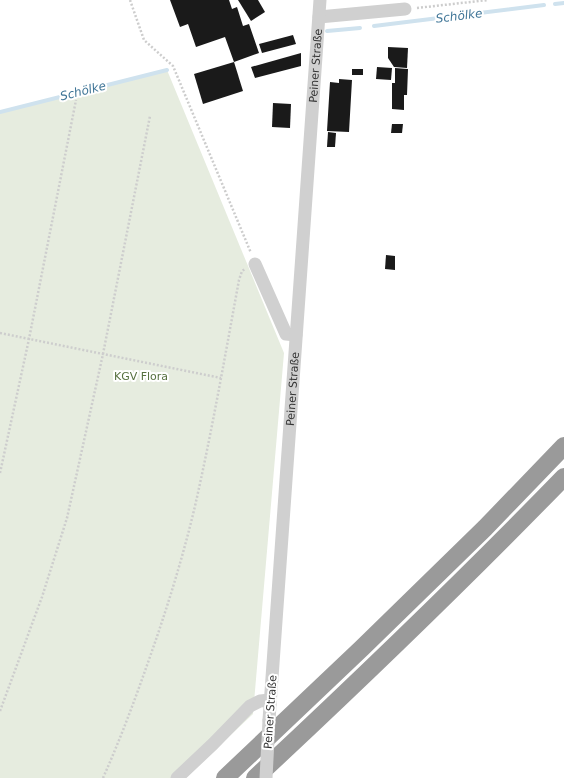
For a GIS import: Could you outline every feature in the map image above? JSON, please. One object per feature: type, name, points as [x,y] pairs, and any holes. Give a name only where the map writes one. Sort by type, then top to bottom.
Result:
[{"type":"highway","points":[[225,778],[474,539],[564,446]]},
{"type":"highway","points":[[255,778],[378,663],[501,542],[564,477]]},
{"type":"street","name":"Peiner Straße","points":[[266,778],[270,700],[320,0]]},
{"type":"street","points":[[319,17],[405,9]]},
{"type":"street","points":[[255,264],[286,334],[296,335]]},
{"type":"street","points":[[177,778],[250,706],[260,700],[270,700]]},
{"type":"path","points":[[103,778],[135,699],[158,634],[177,572],[195,507],[239,280],[242,271],[255,264],[173,66],[144,40],[130,0]]},
{"type":"path","points":[[405,9],[488,0]]},
{"type":"path","points":[[0,473],[29,339],[76,100]]},
{"type":"path","points":[[0,711],[42,597],[67,518],[103,354],[150,116]]},
{"type":"path","points":[[0,334],[221,378]]},
{"type":"green space","name":"KGV Flora","points":[[167,70],[284,353],[253,714],[185,778],[0,778],[0,112]]},
{"type":"building","points":[[170,0],[229,0],[232,9],[237,7],[243,26],[249,24],[259,53],[234,62],[225,37],[196,47],[188,24],[180,27]]},
{"type":"building","points":[[238,0],[258,0],[265,12],[251,21]]},
{"type":"building","points":[[293,35],[296,44],[262,53],[259,44]]},
{"type":"building","points":[[388,47],[408,48],[407,68],[394,67],[388,58]]},
{"type":"building","points":[[301,53],[301,66],[255,78],[251,67]]},
{"type":"building","points":[[234,62],[243,91],[203,104],[194,74]]},
{"type":"building","points":[[377,67],[392,68],[391,80],[376,79]]},
{"type":"building","points":[[395,68],[408,69],[407,95],[404,95],[404,110],[392,109],[392,83],[395,83]]},
{"type":"building","points":[[352,69],[363,69],[363,75],[352,75]]},
{"type":"building","points":[[339,79],[352,80],[349,132],[327,131],[330,82],[339,83]]},
{"type":"building","points":[[273,103],[291,104],[290,128],[272,127]]},
{"type":"building","points":[[392,124],[403,124],[402,133],[391,133]]},
{"type":"building","points":[[328,132],[336,133],[335,147],[327,147]]},
{"type":"building","points":[[386,255],[395,256],[395,270],[385,269]]},
{"type":"waterway","name":"Schölke","points":[[555,4],[564,3]]},
{"type":"waterway","name":"Schölke","points":[[374,26],[544,5]]},
{"type":"waterway","name":"Schölke","points":[[327,31],[360,28]]},
{"type":"waterway","name":"Schölke","points":[[0,112],[167,70]]}]
